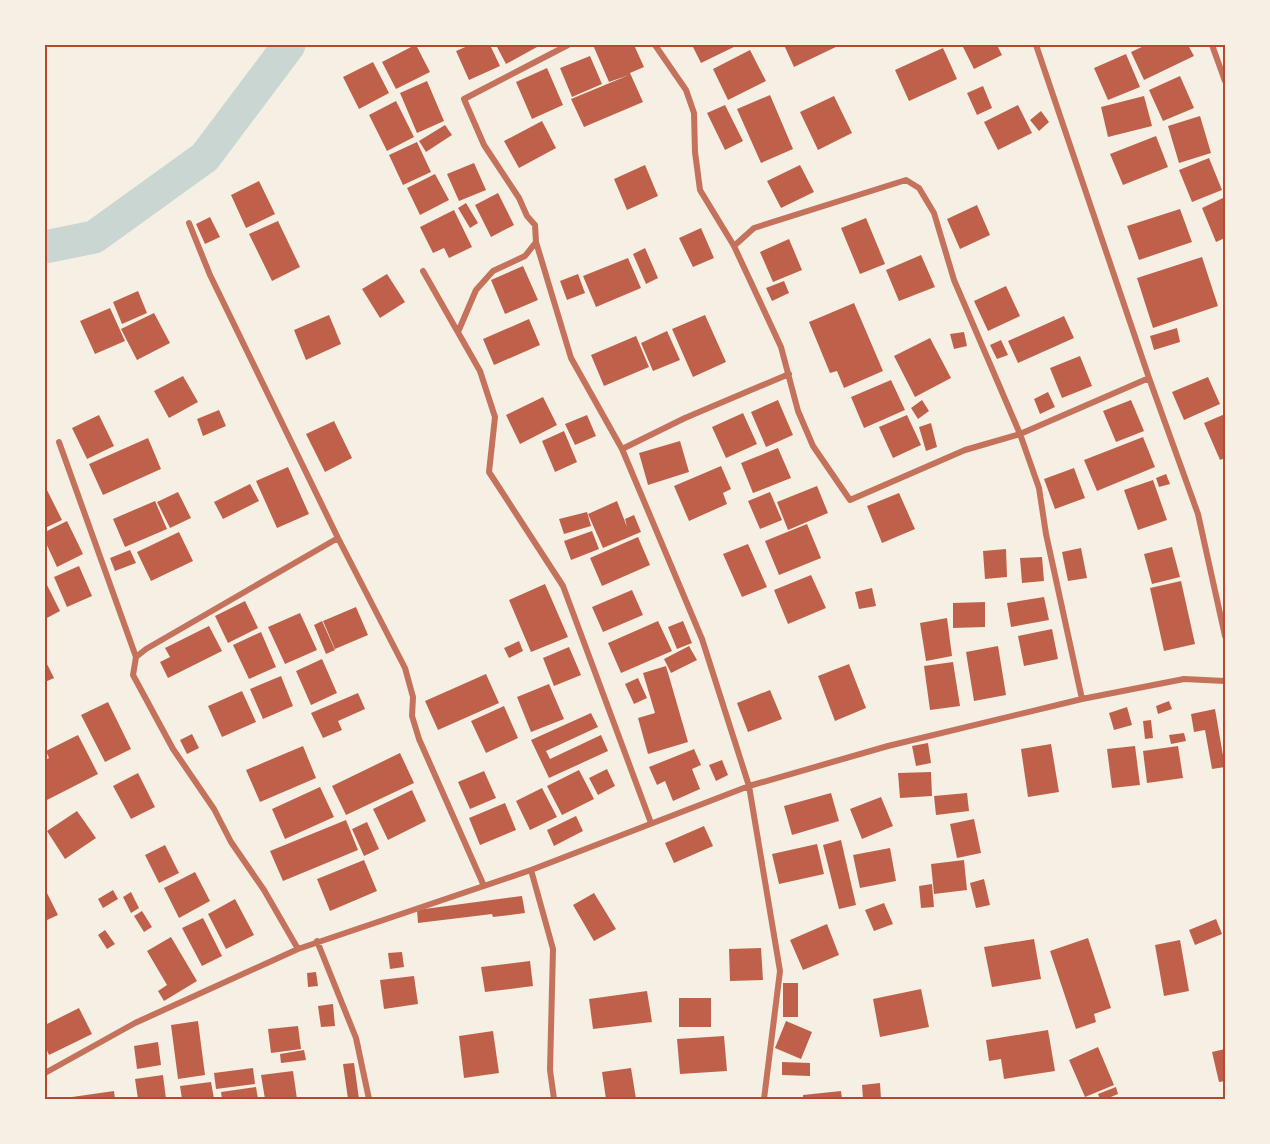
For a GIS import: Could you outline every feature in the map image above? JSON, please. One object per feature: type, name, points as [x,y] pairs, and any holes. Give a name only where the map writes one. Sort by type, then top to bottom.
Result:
[{"type":"street","points":[[568,45],[464,99],[484,145],[519,198],[527,216],[535,225],[536,243],[570,358],[622,449],[702,639],[749,786],[780,971],[764,1099]]},
{"type":"street","points":[[655,45],[686,90],[694,113],[694,152],[700,190],[734,246],[781,347],[798,411],[813,446],[850,500],[965,450],[1020,434],[1149,378]]},
{"type":"street","points":[[1036,45],[1149,378],[1198,513],[1225,636]]},
{"type":"street","points":[[1212,45],[1225,81]]},
{"type":"street","points":[[734,246],[754,228],[906,180],[919,188],[934,213],[954,280],[1020,434],[1039,488],[1046,534],[1082,699]]},
{"type":"street","points":[[189,223],[210,276],[338,538],[405,668],[413,697],[412,716],[419,738],[484,886]]},
{"type":"street","points":[[458,332],[476,290],[493,271],[525,256],[536,243]]},
{"type":"street","points":[[423,271],[480,371],[495,417],[489,472],[563,586],[651,823]]},
{"type":"street","points":[[622,449],[685,418],[789,374]]},
{"type":"street","points":[[59,442],[136,657],[133,675],[173,749],[214,809],[231,842],[264,891],[298,949]]},
{"type":"street","points":[[136,657],[146,649],[338,538]]},
{"type":"street","points":[[45,1073],[135,1023],[298,949],[531,870],[749,786],[888,746],[1082,699],[1184,679],[1225,681]]},
{"type":"street","points":[[531,870],[553,949],[550,1070],[554,1099]]},
{"type":"street","points":[[317,942],[356,1038],[369,1099]]},
{"type":"building","points":[[416,45],[430,72],[396,89],[382,62]]},
{"type":"building","points":[[470,45],[490,45],[500,66],[469,80],[456,51]]},
{"type":"building","points":[[496,45],[536,45],[537,47],[506,64]]},
{"type":"building","points":[[593,45],[634,45],[644,67],[630,73],[643,102],[584,127],[571,99],[629,75],[609,82]]},
{"type":"building","points":[[692,45],[738,45],[701,63]]},
{"type":"building","points":[[784,45],[840,45],[794,67]]},
{"type":"building","points":[[962,45],[997,45],[1002,55],[974,69]]},
{"type":"building","points":[[1146,45],[1188,45],[1194,56],[1144,80],[1131,52]]},
{"type":"building","points":[[943,48],[957,79],[909,101],[895,70]]},
{"type":"building","points":[[750,50],[766,81],[728,100],[713,69]]},
{"type":"building","points":[[1126,54],[1140,87],[1108,100],[1094,68]]},
{"type":"building","points":[[590,56],[602,84],[572,97],[560,68]]},
{"type":"building","points":[[373,62],[389,93],[359,109],[343,77]]},
{"type":"building","points":[[547,68],[563,105],[532,119],[516,82]]},
{"type":"building","points":[[1180,76],[1194,108],[1163,121],[1149,90]]},
{"type":"building","points":[[427,81],[444,121],[417,133],[400,93]]},
{"type":"building","points":[[983,86],[992,108],[977,115],[967,93]]},
{"type":"building","points":[[770,95],[793,149],[761,163],[737,109]]},
{"type":"building","points":[[834,96],[852,133],[818,150],[800,112]]},
{"type":"building","points":[[1144,96],[1152,126],[1108,137],[1101,107]]},
{"type":"building","points":[[396,101],[414,137],[387,151],[369,115]]},
{"type":"building","points":[[725,105],[743,141],[725,150],[707,113]]},
{"type":"building","points":[[1018,105],[1032,133],[998,150],[984,122]]},
{"type":"building","points":[[1041,111],[1049,122],[1039,131],[1030,120]]},
{"type":"building","points":[[1200,116],[1211,153],[1179,163],[1168,126]]},
{"type":"building","points":[[542,121],[556,148],[519,168],[504,141]]},
{"type":"building","points":[[445,125],[452,135],[426,152],[419,141]]},
{"type":"building","points":[[1156,136],[1168,167],[1123,185],[1110,154]]},
{"type":"building","points":[[417,142],[431,172],[403,185],[389,155]]},
{"type":"building","points":[[1209,158],[1222,190],[1192,202],[1179,170]]},
{"type":"building","points":[[474,163],[486,190],[459,201],[447,174]]},
{"type":"building","points":[[645,165],[658,196],[627,210],[614,179]]},
{"type":"building","points":[[800,165],[814,192],[781,208],[767,181]]},
{"type":"building","points":[[435,174],[449,200],[420,215],[407,188]]},
{"type":"building","points":[[259,181],[275,214],[246,228],[231,195]]},
{"type":"building","points":[[498,193],[514,225],[491,237],[475,205]]},
{"type":"building","points":[[1225,197],[1225,238],[1216,242],[1202,208]]},
{"type":"building","points":[[466,203],[478,223],[470,228],[458,208]]},
{"type":"building","points":[[977,205],[990,235],[960,249],[947,219]]},
{"type":"building","points":[[1180,209],[1192,242],[1139,260],[1127,226]]},
{"type":"building","points":[[454,210],[472,247],[449,258],[444,248],[433,253],[420,227]]},
{"type":"building","points":[[210,217],[220,237],[205,244],[196,224]]},
{"type":"building","points":[[866,218],[885,264],[860,274],[841,228]]},
{"type":"building","points":[[278,221],[300,267],[272,281],[249,234]]},
{"type":"building","points":[[701,228],[714,258],[693,267],[679,238]]},
{"type":"building","points":[[789,239],[802,270],[773,282],[760,252]]},
{"type":"building","points":[[645,248],[658,278],[646,284],[633,254]]},
{"type":"building","points":[[921,255],[935,287],[899,301],[886,270]]},
{"type":"building","points":[[1202,257],[1218,306],[1153,328],[1137,278]]},
{"type":"building","points":[[628,258],[641,288],[596,307],[583,276]]},
{"type":"building","points":[[523,266],[538,300],[505,314],[491,280]]},
{"type":"building","points":[[387,274],[405,302],[380,318],[362,289]]},
{"type":"building","points":[[578,274],[585,293],[567,300],[560,281]]},
{"type":"building","points":[[784,281],[789,293],[772,301],[766,288]]},
{"type":"building","points":[[1006,286],[1020,316],[988,331],[974,301]]},
{"type":"building","points":[[138,291],[147,313],[122,324],[113,302]]},
{"type":"building","points":[[854,303],[883,371],[844,388],[837,371],[830,373],[809,322]]},
{"type":"building","points":[[110,308],[125,341],[95,354],[80,321]]},
{"type":"building","points":[[154,313],[170,343],[137,360],[121,329]]},
{"type":"building","points":[[329,315],[341,344],[306,360],[294,330]]},
{"type":"building","points":[[705,315],[726,362],[693,377],[672,329]]},
{"type":"building","points":[[1064,316],[1074,338],[1018,363],[1008,341]]},
{"type":"building","points":[[529,319],[540,345],[494,365],[483,339]]},
{"type":"building","points":[[1177,328],[1180,342],[1154,350],[1150,336]]},
{"type":"building","points":[[667,331],[680,360],[653,371],[641,343]]},
{"type":"building","points":[[964,332],[967,346],[954,349],[950,334]]},
{"type":"building","points":[[636,336],[649,367],[604,386],[591,355]]},
{"type":"building","points":[[930,338],[951,378],[915,397],[894,356]]},
{"type":"building","points":[[1001,340],[1008,355],[997,359],[990,345]]},
{"type":"building","points":[[1080,356],[1092,386],[1062,398],[1050,368]]},
{"type":"building","points":[[183,376],[198,402],[169,418],[154,391]]},
{"type":"building","points":[[1208,377],[1220,404],[1184,420],[1172,392]]},
{"type":"building","points":[[891,380],[905,410],[864,428],[851,397]]},
{"type":"building","points":[[1048,392],[1055,407],[1040,414],[1034,399]]},
{"type":"building","points":[[543,397],[557,425],[520,444],[506,415]]},
{"type":"building","points":[[778,400],[793,435],[766,447],[751,412]]},
{"type":"building","points":[[922,400],[929,411],[918,419],[911,408]]},
{"type":"building","points":[[1131,400],[1144,431],[1116,442],[1103,411]]},
{"type":"building","points":[[219,410],[226,426],[203,436],[197,419]]},
{"type":"building","points":[[743,413],[757,444],[726,458],[712,427]]},
{"type":"building","points":[[1225,414],[1225,458],[1220,460],[1204,423]]},
{"type":"building","points":[[99,415],[114,446],[87,459],[72,428]]},
{"type":"building","points":[[587,415],[596,436],[575,445],[565,424]]},
{"type":"building","points":[[907,415],[921,445],[893,458],[879,427]]},
{"type":"building","points":[[334,421],[352,458],[325,472],[306,434]]},
{"type":"building","points":[[931,423],[937,447],[926,451],[919,427]]},
{"type":"building","points":[[564,431],[577,462],[555,472],[542,441]]},
{"type":"building","points":[[1143,437],[1155,467],[1097,491],[1084,460]]},
{"type":"building","points":[[148,438],[161,469],[103,495],[89,464]]},
{"type":"building","points":[[680,441],[689,472],[648,485],[639,453]]},
{"type":"building","points":[[778,448],[791,478],[753,493],[741,463]]},
{"type":"building","points":[[721,466],[731,489],[723,493],[727,504],[689,521],[674,486]]},
{"type":"building","points":[[288,467],[309,514],[277,528],[256,481]]},
{"type":"building","points":[[1074,468],[1085,498],[1055,509],[1044,479]]},
{"type":"building","points":[[1166,474],[1170,484],[1159,487],[1156,478]]},
{"type":"building","points":[[1153,480],[1167,520],[1138,530],[1124,490]]},
{"type":"building","points":[[250,484],[259,501],[223,519],[214,502]]},
{"type":"building","points":[[45,486],[62,520],[45,528]]},
{"type":"building","points":[[817,486],[828,513],[788,530],[777,502]]},
{"type":"building","points":[[178,492],[191,518],[170,528],[157,502]]},
{"type":"building","points":[[770,492],[782,520],[760,529],[748,501]]},
{"type":"building","points":[[899,493],[915,529],[882,543],[867,506]]},
{"type":"building","points":[[155,501],[167,529],[125,547],[113,519]]},
{"type":"building","points":[[617,501],[627,527],[625,519],[634,515],[641,532],[603,548],[588,514]]},
{"type":"building","points":[[587,512],[591,526],[564,534],[559,519]]},
{"type":"building","points":[[67,521],[83,554],[57,567],[45,541],[45,532]]},
{"type":"building","points":[[807,524],[821,558],[779,575],[765,541]]},
{"type":"building","points":[[592,531],[599,549],[571,560],[564,541]]},
{"type":"building","points":[[179,532],[193,561],[151,581],[137,552]]},
{"type":"building","points":[[638,537],[650,565],[602,586],[590,558]]},
{"type":"building","points":[[748,544],[767,587],[742,597],[723,554]]},
{"type":"building","points":[[1172,547],[1180,577],[1152,584],[1144,554]]},
{"type":"building","points":[[1081,548],[1087,578],[1068,581],[1062,552]]},
{"type":"building","points":[[1006,549],[1007,577],[985,579],[983,551]]},
{"type":"building","points":[[130,550],[136,563],[115,571],[110,558]]},
{"type":"building","points":[[1042,557],[1044,581],[1022,583],[1020,558]]},
{"type":"building","points":[[79,566],[92,596],[67,607],[54,577]]},
{"type":"building","points":[[811,575],[826,608],[788,624],[774,590]]},
{"type":"building","points":[[45,581],[60,611],[45,619]]},
{"type":"building","points":[[1181,581],[1195,644],[1164,651],[1150,588]]},
{"type":"building","points":[[545,584],[568,637],[531,652],[509,600]]},
{"type":"building","points":[[872,588],[876,606],[859,609],[855,592]]},
{"type":"building","points":[[632,590],[643,615],[603,632],[592,607]]},
{"type":"building","points":[[1044,597],[1049,620],[1011,627],[1007,603]]},
{"type":"building","points":[[245,601],[258,628],[228,643],[215,616]]},
{"type":"building","points":[[985,602],[985,627],[953,628],[953,603]]},
{"type":"building","points":[[356,607],[368,635],[335,649],[323,621]]},
{"type":"building","points":[[300,613],[317,650],[285,664],[268,627]]},
{"type":"building","points":[[947,618],[952,656],[926,661],[920,623]]},
{"type":"building","points":[[322,621],[335,650],[326,654],[314,625]]},
{"type":"building","points":[[658,621],[672,651],[621,673],[608,643]]},
{"type":"building","points":[[683,621],[692,643],[677,649],[668,627]]},
{"type":"building","points":[[209,626],[222,651],[168,678],[160,662],[170,657],[165,648]]},
{"type":"building","points":[[1052,629],[1058,659],[1024,666],[1018,636]]},
{"type":"building","points":[[261,632],[276,667],[249,679],[233,645]]},
{"type":"building","points":[[519,641],[523,651],[509,658],[504,648]]},
{"type":"building","points":[[689,646],[697,660],[671,673],[664,659]]},
{"type":"building","points":[[998,646],[1006,695],[974,701],[966,652]]},
{"type":"building","points":[[569,647],[581,675],[554,686],[543,658]]},
{"type":"building","points":[[322,659],[337,693],[311,705],[296,671]]},
{"type":"building","points":[[45,660],[54,678],[45,682]]},
{"type":"building","points":[[953,662],[960,706],[930,710],[924,666]]},
{"type":"building","points":[[849,664],[866,708],[835,721],[818,676]]},
{"type":"building","points":[[666,666],[688,742],[648,754],[638,718],[655,713],[643,673]]},
{"type":"building","points":[[486,674],[499,703],[438,730],[425,701]]},
{"type":"building","points":[[281,676],[293,706],[263,719],[250,689]]},
{"type":"building","points":[[638,678],[647,698],[634,704],[625,684]]},
{"type":"building","points":[[549,684],[564,719],[531,732],[517,697]]},
{"type":"building","points":[[770,690],[782,719],[748,732],[737,703]]},
{"type":"building","points":[[242,691],[256,722],[222,737],[208,706]]},
{"type":"building","points":[[358,693],[365,709],[338,721],[342,730],[323,738],[311,713]]},
{"type":"building","points":[[1169,701],[1172,709],[1158,714],[1156,706]]},
{"type":"building","points":[[108,702],[131,749],[105,762],[81,715]]},
{"type":"building","points":[[504,706],[518,738],[486,753],[471,721]]},
{"type":"building","points":[[1127,707],[1132,725],[1114,730],[1109,713]]},
{"type":"building","points":[[1215,709],[1225,767],[1212,769],[1205,730],[1194,732],[1191,714]]},
{"type":"building","points":[[591,713],[598,727],[546,751],[550,759],[601,735],[608,751],[549,778],[531,740]]},
{"type":"building","points":[[1151,720],[1153,738],[1145,739],[1143,721]]},
{"type":"building","points":[[1184,733],[1186,741],[1171,744],[1169,735]]},
{"type":"building","points":[[192,734],[199,748],[187,754],[180,740]]},
{"type":"building","points":[[78,735],[98,774],[45,801],[45,760],[49,758],[46,751]]},
{"type":"building","points":[[928,743],[931,763],[916,766],[912,746]]},
{"type":"building","points":[[1051,744],[1059,792],[1028,797],[1021,749]]},
{"type":"building","points":[[303,746],[316,778],[260,802],[246,770]]},
{"type":"building","points":[[1135,746],[1140,785],[1112,788],[1107,749]]},
{"type":"building","points":[[1178,746],[1183,778],[1147,783],[1143,751]]},
{"type":"building","points":[[694,749],[701,765],[692,769],[700,789],[673,801],[665,781],[657,785],[649,767]]},
{"type":"building","points":[[400,753],[414,783],[346,815],[332,786]]},
{"type":"building","points":[[722,760],[728,775],[716,781],[709,765]]},
{"type":"building","points":[[607,769],[615,786],[598,795],[589,778]]},
{"type":"building","points":[[579,770],[594,799],[562,815],[547,786]]},
{"type":"building","points":[[484,771],[496,798],[470,809],[458,782]]},
{"type":"building","points":[[931,772],[932,796],[900,798],[898,773]]},
{"type":"building","points":[[138,773],[155,807],[131,819],[113,786]]},
{"type":"building","points":[[320,787],[334,817],[285,839],[272,809]]},
{"type":"building","points":[[542,788],[557,817],[530,830],[516,801]]},
{"type":"building","points":[[412,790],[426,821],[388,840],[373,809]]},
{"type":"building","points":[[831,793],[839,821],[792,835],[784,806]]},
{"type":"building","points":[[967,793],[969,811],[936,815],[934,796]]},
{"type":"building","points":[[881,797],[893,826],[862,839],[850,809]]},
{"type":"building","points":[[505,803],[516,830],[480,845],[469,818]]},
{"type":"building","points":[[77,811],[96,838],[65,859],[47,831]]},
{"type":"building","points":[[576,816],[583,831],[554,846],[547,830]]},
{"type":"building","points":[[974,819],[981,853],[957,858],[950,824]]},
{"type":"building","points":[[346,820],[358,850],[283,881],[270,851]]},
{"type":"building","points":[[367,822],[379,849],[364,856],[352,829]]},
{"type":"building","points":[[704,826],[713,846],[674,863],[665,843]]},
{"type":"building","points":[[841,840],[856,905],[839,909],[823,845]]},
{"type":"building","points":[[817,844],[824,874],[779,884],[772,854]]},
{"type":"building","points":[[165,845],[179,873],[159,883],[145,855]]},
{"type":"building","points":[[890,848],[896,881],[860,888],[853,855]]},
{"type":"building","points":[[364,860],[377,891],[330,911],[317,879]]},
{"type":"building","points":[[964,860],[967,890],[934,894],[931,864]]},
{"type":"building","points":[[195,872],[210,901],[179,918],[164,888]]},
{"type":"building","points":[[984,879],[990,905],[976,908],[970,883]]},
{"type":"building","points":[[932,884],[934,907],[921,908],[919,886]]},
{"type":"building","points":[[45,889],[58,915],[45,921]]},
{"type":"building","points":[[113,890],[118,899],[103,908],[98,899]]},
{"type":"building","points":[[131,892],[139,908],[131,913],[123,897]]},
{"type":"building","points":[[594,893],[616,929],[594,941],[573,905]]},
{"type":"building","points":[[522,896],[525,913],[493,917],[492,914],[418,923],[417,910]]},
{"type":"building","points":[[235,899],[254,935],[226,949],[208,914]]},
{"type":"building","points":[[884,903],[893,924],[874,931],[865,910]]},
{"type":"building","points":[[142,911],[152,927],[144,932],[134,916]]},
{"type":"building","points":[[203,918],[222,956],[202,966],[182,928]]},
{"type":"building","points":[[1216,919],[1222,934],[1195,945],[1189,930]]},
{"type":"building","points":[[827,924],[839,955],[803,970],[790,940]]},
{"type":"building","points":[[105,930],[115,944],[107,949],[98,935]]},
{"type":"building","points":[[171,937],[197,981],[164,1001],[158,991],[167,985],[147,951]]},
{"type":"building","points":[[1088,938],[1111,1008],[1094,1014],[1096,1022],[1076,1029],[1050,951]]},
{"type":"building","points":[[1034,939],[1041,979],[992,987],[984,947]]},
{"type":"building","points":[[1180,940],[1189,991],[1164,996],[1155,945]]},
{"type":"building","points":[[761,948],[763,980],[730,981],[729,949]]},
{"type":"building","points":[[402,952],[404,967],[390,969],[388,953]]},
{"type":"building","points":[[530,961],[533,986],[485,992],[481,967]]},
{"type":"building","points":[[316,972],[318,986],[308,987],[307,973]]},
{"type":"building","points":[[414,976],[418,1004],[384,1009],[380,980]]},
{"type":"building","points":[[783,983],[798,983],[798,1017],[783,1017]]},
{"type":"building","points":[[921,989],[929,1027],[880,1037],[873,999]]},
{"type":"building","points":[[647,991],[652,1022],[593,1029],[589,999]]},
{"type":"building","points":[[679,998],[711,998],[711,1027],[679,1027]]},
{"type":"building","points":[[333,1004],[335,1026],[321,1027],[318,1006]]},
{"type":"building","points":[[79,1008],[92,1034],[49,1055],[45,1046],[45,1025]]},
{"type":"building","points":[[198,1021],[205,1075],[178,1079],[171,1025]]},
{"type":"building","points":[[786,1021],[812,1032],[801,1059],[775,1048]]},
{"type":"building","points":[[298,1026],[301,1049],[271,1053],[268,1029]]},
{"type":"building","points":[[1048,1030],[1055,1071],[1004,1079],[1001,1059],[989,1061],[986,1040]]},
{"type":"building","points":[[493,1031],[499,1073],[464,1078],[459,1036]]},
{"type":"building","points":[[724,1036],[727,1071],[680,1074],[677,1039]]},
{"type":"building","points":[[158,1042],[161,1065],[137,1069],[134,1046]]},
{"type":"building","points":[[1098,1047],[1114,1085],[1085,1097],[1069,1060]]},
{"type":"building","points":[[1225,1049],[1225,1081],[1219,1082],[1212,1052]]},
{"type":"building","points":[[304,1050],[306,1060],[281,1063],[280,1054]]},
{"type":"building","points":[[782,1062],[810,1063],[810,1076],[782,1075]]},
{"type":"building","points":[[354,1063],[359,1099],[348,1099],[343,1064]]},
{"type":"building","points":[[253,1068],[255,1084],[216,1089],[214,1073]]},
{"type":"building","points":[[631,1068],[636,1099],[606,1099],[602,1072]]},
{"type":"building","points":[[293,1071],[297,1099],[265,1099],[261,1075]]},
{"type":"building","points":[[163,1075],[166,1099],[138,1099],[135,1079]]},
{"type":"building","points":[[211,1082],[214,1099],[182,1099],[180,1086]]},
{"type":"building","points":[[880,1083],[881,1099],[863,1099],[862,1085]]},
{"type":"building","points":[[256,1087],[258,1099],[222,1099],[221,1092]]},
{"type":"building","points":[[1116,1087],[1118,1094],[1100,1099],[1098,1094]]},
{"type":"building","points":[[114,1091],[115,1099],[65,1099],[65,1098]]},
{"type":"building","points":[[841,1091],[842,1099],[803,1099],[803,1095]]},
{"type":"waterway","points":[[45,247],[94,237],[205,157],[289,45]]}]
